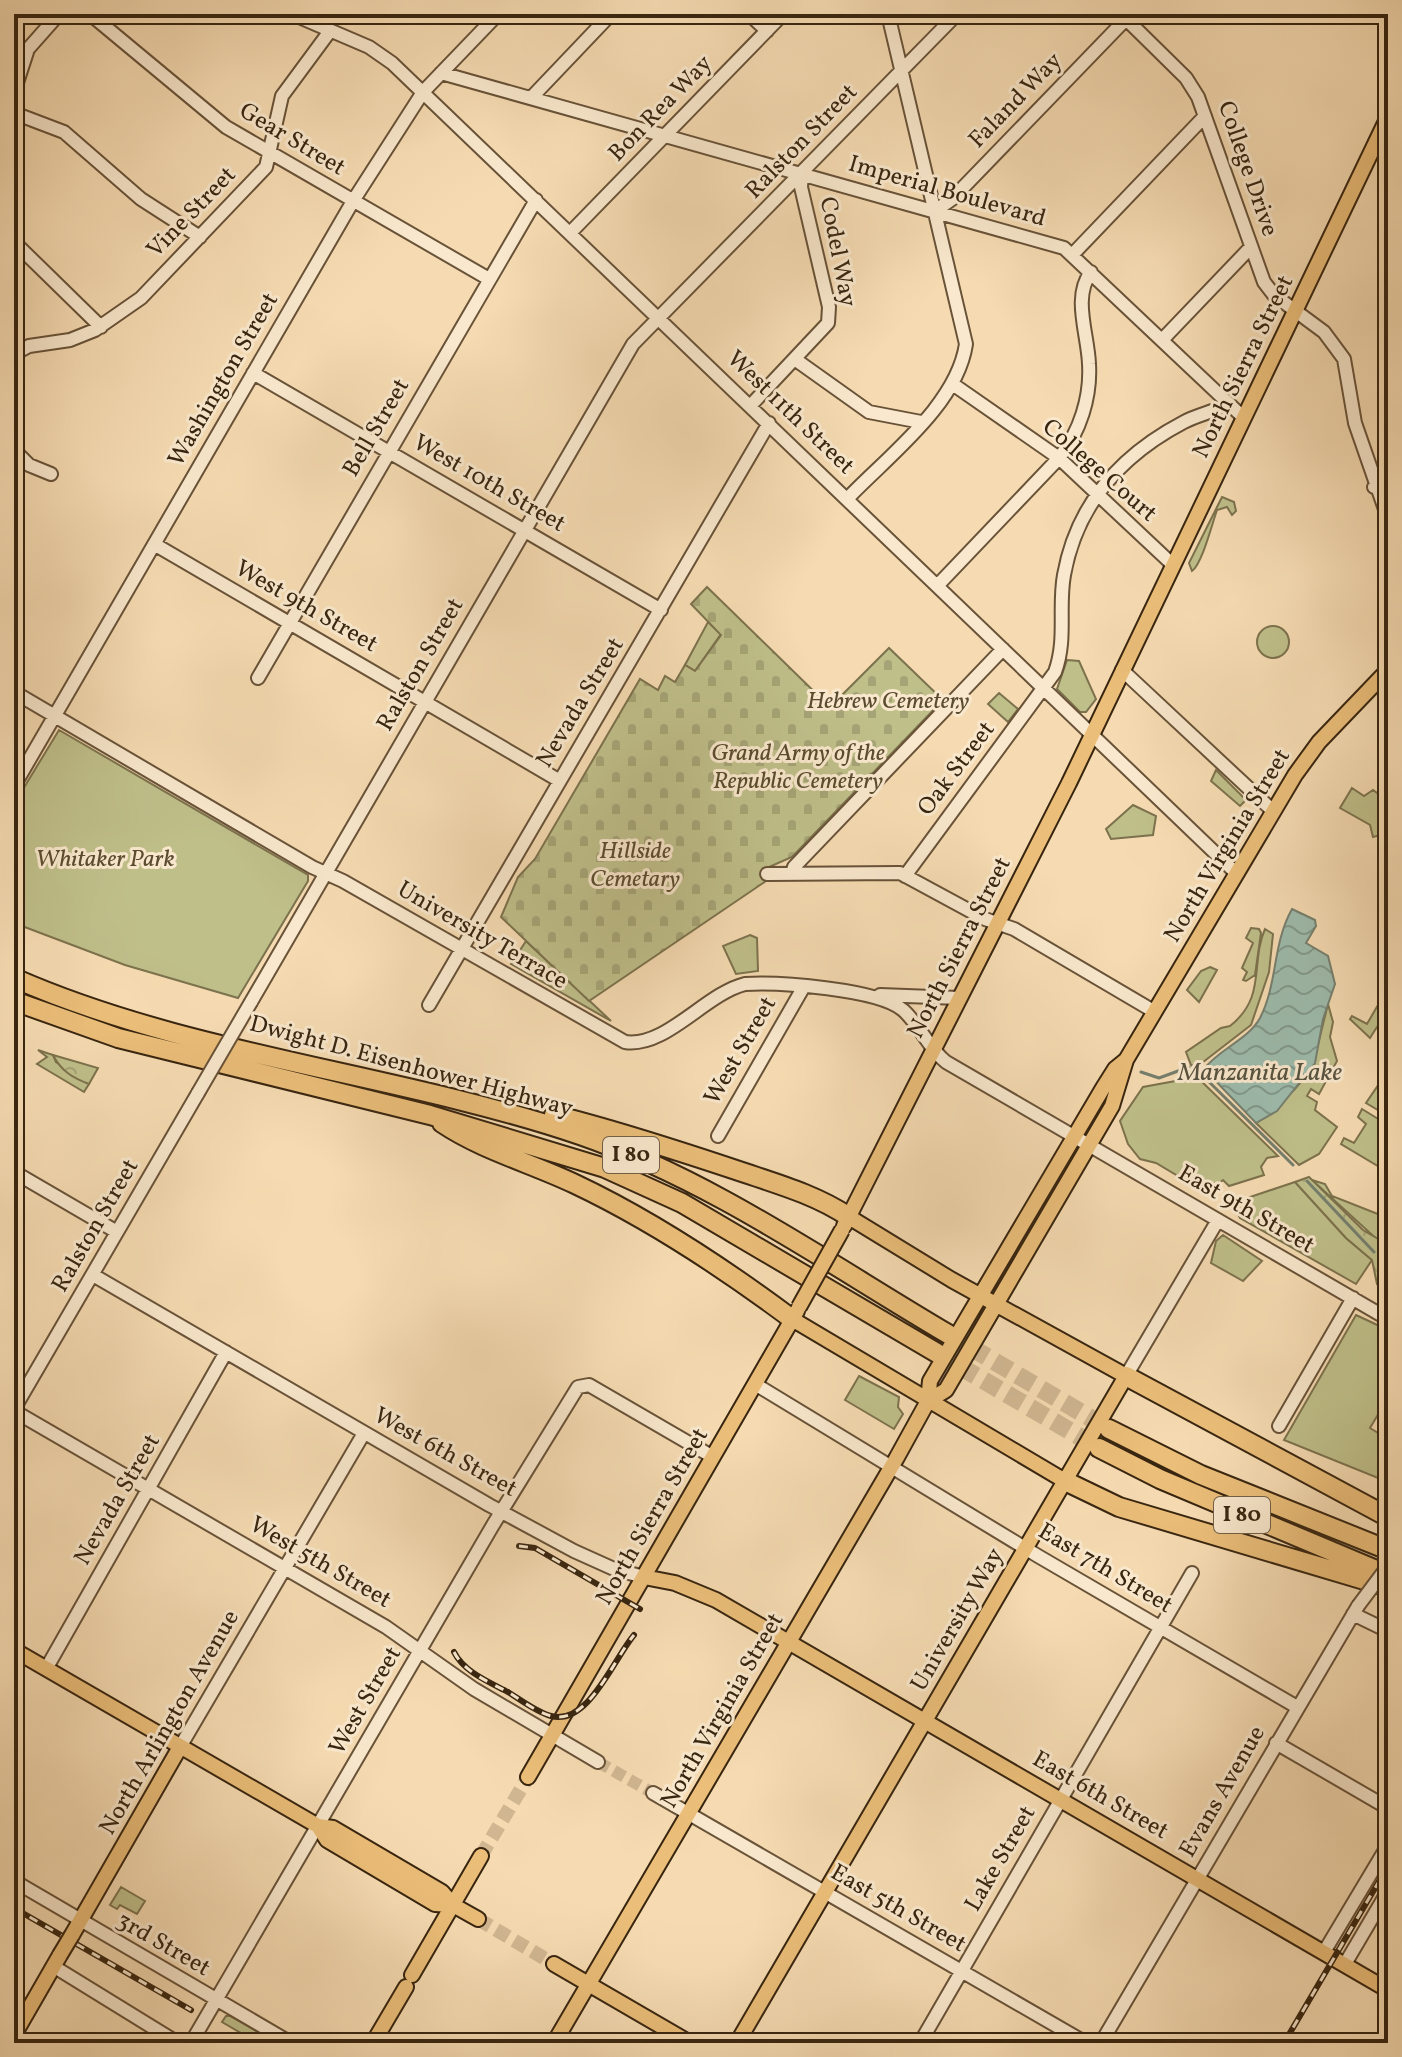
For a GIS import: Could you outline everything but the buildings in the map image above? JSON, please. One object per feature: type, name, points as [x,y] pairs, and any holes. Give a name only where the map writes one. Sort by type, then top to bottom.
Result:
[{"type":"highway","name":"Dwight D. Eisenhower Highway","points":[[14,978],[122,1016],[520,1117],[614,1148],[703,1190],[948,1334]]},
{"type":"highway","name":"Dwight D. Eisenhower Highway","points":[[14,1001],[118,1038],[430,1115],[566,1154],[682,1203],[937,1353]]},
{"type":"highway","points":[[281,1057],[398,1076],[629,1135],[805,1194],[846,1223]]},
{"type":"highway","points":[[430,1115],[465,1138],[575,1184],[625,1210],[796,1313]]},
{"type":"highway","points":[[1126,1376],[1388,1517]]},
{"type":"highway","name":"I 80","points":[[1109,1429],[1211,1480],[1388,1550]]},
{"type":"highway","name":"I 80","points":[[1099,1448],[1160,1479],[1388,1575]]},
{"type":"highway","points":[[1065,1481],[1119,1507],[1388,1587]]},
{"type":"main road","name":"North Sierra Street","points":[[528,1777],[846,1223],[1092,734],[1388,117]]},
{"type":"main road","name":"North Virginia Street","points":[[554,2043],[928,1401],[946,1390],[989,1300],[1082,1141],[1115,1069],[1126,1060],[1312,750],[1388,670]]},
{"type":"main road","points":[[846,1223],[1126,1376]]},
{"type":"main road","points":[[796,1313],[928,1401],[1065,1481]]},
{"type":"main road","name":"University Way","points":[[737,2043],[1126,1376]]},
{"type":"main road","name":"West 6th Street","points":[[644,1577],[703,1594],[788,1643]]},
{"type":"main road","name":"East 6th Street","points":[[788,1643],[1388,1990]]},
{"type":"main road","points":[[14,1650],[318,1826],[333,1828],[442,1892],[453,1905],[478,1919]]},
{"type":"main road","name":"North Arlington Avenue","points":[[14,2035],[180,1747]]},
{"type":"main road","points":[[373,2043],[481,1856]]},
{"type":"main road","points":[[554,1964],[690,2043]]},
{"type":"street","points":[[14,92],[28,49],[59,14]]},
{"type":"street","name":"Gear Street","points":[[90,14],[214,119],[489,279]]},
{"type":"street","name":"West 11th Street","points":[[292,14],[381,55],[423,92],[1236,873]]},
{"type":"street","name":"Washington Street","points":[[14,786],[353,201],[423,92],[498,14]]},
{"type":"street","points":[[531,98],[611,14]]},
{"type":"street","points":[[749,14],[767,31]]},
{"type":"street","name":"Bon Rea Way","points":[[570,233],[783,14]]},
{"type":"street","points":[[847,499],[954,385],[966,344],[888,14]]},
{"type":"street","name":"Ralston Street","points":[[14,1410],[633,344],[957,14]]},
{"type":"street","name":"College Drive","points":[[1123,17],[1186,78],[1205,116],[1268,289],[1324,332],[1344,359],[1355,423],[1374,487],[1388,518]]},
{"type":"street","name":"Faland Way","points":[[935,211],[952,199],[1123,17]]},
{"type":"street","name":"Vine Street","points":[[14,354],[29,346],[70,340],[101,327],[141,298],[266,167],[282,96],[330,31]]},
{"type":"street","name":"Imperial Boulevard","points":[[441,73],[1064,248],[1244,418]]},
{"type":"street","points":[[14,113],[64,132],[141,199],[200,237]]},
{"type":"street","points":[[1073,254],[1205,116]]},
{"type":"street","name":"Codel Way","points":[[751,405],[825,330],[830,315],[801,187],[802,173]]},
{"type":"street","name":"Bell Street","points":[[258,678],[536,200]]},
{"type":"street","points":[[14,242],[101,327]]},
{"type":"street","points":[[1162,340],[1251,247]]},
{"type":"street","points":[[937,586],[1059,458],[1074,436],[1087,392],[1090,364],[1081,290],[1091,272]]},
{"type":"street","points":[[796,360],[869,412],[921,422]]},
{"type":"street","name":"West 10th Street","points":[[253,373],[661,610]]},
{"type":"street","name":"College Court","points":[[954,385],[1059,458],[1173,565]]},
{"type":"street","name":"Oak Street","points":[[905,876],[1055,672],[1063,641],[1062,592],[1071,545],[1097,494],[1122,463],[1153,439],[1229,403]]},
{"type":"street","name":"Nevada Street","points":[[429,1005],[769,423]]},
{"type":"street","points":[[14,450],[36,469],[51,474]]},
{"type":"street","points":[[1374,487],[1388,476]]},
{"type":"street","name":"West 9th Street","points":[[154,544],[560,781]]},
{"type":"street","points":[[792,874],[794,867],[1003,649]]},
{"type":"street","points":[[1122,670],[1273,811]]},
{"type":"street","name":"University Terrace","points":[[14,692],[605,1033],[634,1044],[649,1041],[735,987],[754,984],[877,996],[903,1010],[933,1050]]},
{"type":"street","points":[[767,874],[890,872],[905,876],[1014,929],[1155,1012]]},
{"type":"street","name":"West Street","points":[[718,1136],[803,988]]},
{"type":"street","points":[[877,996],[888,993],[959,998]]},
{"type":"street","points":[[933,1050],[946,1062],[1082,1141]]},
{"type":"street","name":"East 9th Street","points":[[1082,1141],[1388,1319]]},
{"type":"street","points":[[14,1172],[117,1232]]},
{"type":"street","name":"University Way","points":[[1126,1376],[1218,1220]]},
{"type":"street","name":"West 6th Street","points":[[93,1275],[502,1512],[574,1551],[614,1569],[644,1577]]},
{"type":"street","points":[[1279,1426],[1353,1298]]},
{"type":"street","name":"Nevada Street","points":[[46,1669],[226,1352]]},
{"type":"street","name":"West Street","points":[[191,2043],[502,1512],[583,1384],[713,1457]]},
{"type":"street","name":"East 7th Street","points":[[755,1384],[1297,1707]]},
{"type":"street","name":"West 5th Street","points":[[14,1410],[285,1569],[598,1762]]},
{"type":"street","name":"North Arlington Avenue","points":[[180,1747],[364,1433]]},
{"type":"street","name":"Evans Avenue","points":[[1101,2043],[1297,1707],[1356,1610],[1388,1566]]},
{"type":"street","name":"Lake Street","points":[[920,2043],[1192,1573]]},
{"type":"street","points":[[1356,1610],[1388,1631]]},
{"type":"street","points":[[1276,1743],[1388,1808]]},
{"type":"street","points":[[653,1793],[688,1814]]},
{"type":"street","name":"East 5th Street","points":[[688,1814],[1086,2043]]},
{"type":"street","points":[[1324,1952],[1388,1845]]},
{"type":"street","name":"3rd Street","points":[[14,1881],[291,2043]]},
{"type":"street","points":[[1345,1964],[1388,1891]]},
{"type":"street","points":[[57,1960],[178,2043]]},
{"type":"green space","points":[[1222,497],[1234,502],[1236,511],[1232,515],[1227,507],[1217,510],[1203,552],[1192,571],[1189,563]]},
{"type":"green space","name":"Hillside Cemetary","points":[[707,587],[830,707],[889,648],[943,700],[792,857],[769,867],[766,881],[589,1001],[501,917],[518,877],[535,859],[640,679],[658,690],[665,676],[675,682],[685,665],[695,671],[721,635],[691,604]]},
{"type":"green space","points":[[708,622],[721,634],[695,671],[685,665]]},
{"type":"green space","points":[[1273,626],[1284,631],[1289,642],[1284,653],[1273,658],[1262,653],[1257,642],[1262,631]]},
{"type":"green space","points":[[1067,660],[1079,661],[1096,699],[1086,712],[1080,712],[1057,689]]},
{"type":"green space","points":[[999,693],[1018,709],[1008,722],[988,704]]},
{"type":"green space","name":"Whitaker Park","points":[[59,730],[308,875],[308,881],[238,998],[125,965],[14,923],[14,804]]},
{"type":"green space","points":[[1216,770],[1246,800],[1240,806],[1211,781]]},
{"type":"green space","points":[[1352,788],[1364,796],[1373,790],[1388,801],[1388,833],[1373,837],[1370,825],[1340,808]]},
{"type":"green space","points":[[1133,805],[1156,816],[1153,835],[1111,839],[1106,829]]},
{"type":"green space","points":[[1251,928],[1259,929],[1261,933],[1255,975],[1246,981],[1243,980],[1247,972],[1242,968],[1253,943],[1246,938]]},
{"type":"green space","points":[[1265,929],[1273,934],[1269,972],[1251,1025],[1198,1066],[1191,1065],[1186,1052],[1221,1028],[1230,1026],[1249,1003]]},
{"type":"green space","points":[[750,935],[757,938],[758,971],[736,974],[723,946]]},
{"type":"green space","points":[[526,941],[611,1021],[511,964]]},
{"type":"green space","points":[[1210,967],[1217,970],[1199,1002],[1187,990],[1201,971]]},
{"type":"green space","points":[[1382,998],[1388,1001],[1385,1009],[1388,1022],[1382,1029],[1377,1027],[1370,1038],[1350,1019],[1352,1016],[1367,1024]]},
{"type":"green space","points":[[1328,1004],[1333,1022],[1330,1037],[1337,1061],[1319,1094],[1311,1089],[1307,1096],[1317,1102],[1315,1110],[1337,1127],[1319,1154],[1299,1165],[1256,1123],[1294,1090],[1312,1069]]},
{"type":"green space","points":[[38,1050],[53,1055],[56,1062],[89,1084],[84,1092],[37,1064],[47,1057]]},
{"type":"green space","points":[[53,1055],[98,1068],[89,1084],[68,1073]]},
{"type":"green space","points":[[1197,1077],[1278,1156],[1267,1158],[1261,1167],[1264,1175],[1229,1186],[1223,1180],[1218,1184],[1188,1182],[1156,1163],[1140,1159],[1128,1144],[1120,1121],[1143,1087]]},
{"type":"green space","points":[[1379,1084],[1388,1090],[1388,1116],[1366,1103]]},
{"type":"green space","points":[[1362,1109],[1388,1125],[1388,1178],[1381,1168],[1341,1144],[1344,1138],[1354,1143],[1366,1124],[1358,1117]]},
{"type":"green space","points":[[1309,1177],[1363,1230],[1385,1243],[1388,1282],[1377,1284],[1372,1260],[1346,1238],[1295,1182]]},
{"type":"green space","points":[[1312,1180],[1325,1184],[1332,1196],[1388,1218],[1388,1258],[1380,1242]]},
{"type":"green space","points":[[1295,1182],[1346,1238],[1372,1260],[1356,1284],[1240,1218],[1235,1209],[1241,1200]]},
{"type":"green space","points":[[1223,1235],[1262,1261],[1243,1281],[1211,1263],[1216,1241]]},
{"type":"green space","points":[[1356,1315],[1388,1330],[1388,1398],[1370,1428],[1388,1439],[1388,1482],[1284,1440]]},
{"type":"green space","points":[[859,1376],[899,1397],[898,1407],[903,1414],[894,1429],[845,1400]]},
{"type":"green space","points":[[121,1887],[145,1901],[137,1914],[120,1905],[117,1909],[110,1905]]},
{"type":"green space","points":[[226,2016],[277,2043],[258,2043],[222,2022]]},
{"type":"water","name":"Manzanita Lake","points":[[1292,909],[1315,920],[1316,926],[1306,943],[1328,956],[1335,984],[1323,1019],[1315,1063],[1277,1111],[1256,1123],[1204,1069],[1255,1026],[1260,1018],[1270,991],[1281,936]]},
{"type":"waterway","points":[[1193,1066],[1293,1165]]},
{"type":"waterway","points":[[1141,1072],[1159,1078],[1189,1067]]},
{"type":"waterway","points":[[1307,1181],[1374,1252]]},
{"type":"waterway","points":[[1380,1260],[1388,1270]]},
{"type":"tunnel","points":[[948,1334],[1109,1429]]},
{"type":"tunnel","points":[[937,1353],[1099,1448]]},
{"type":"tunnel","points":[[598,1762],[653,1793]]},
{"type":"tunnel","points":[[481,1856],[528,1777]]},
{"type":"tunnel","points":[[478,1919],[554,1964]]},
{"type":"railway","points":[[519,1546],[535,1548],[640,1609]]},
{"type":"railway","points":[[454,1652],[470,1671],[485,1680],[540,1712],[564,1716],[577,1711],[588,1701],[634,1635]]},
{"type":"railway","points":[[1284,2043],[1388,1866]]},
{"type":"railway","points":[[14,1908],[191,2010]]},
{"type":"park label","name":"Hebrew Cemetery","points":[[888,702]]},
{"type":"park label","name":"Grand Army of the Republic Cemetery","points":[[798,768]]}]
